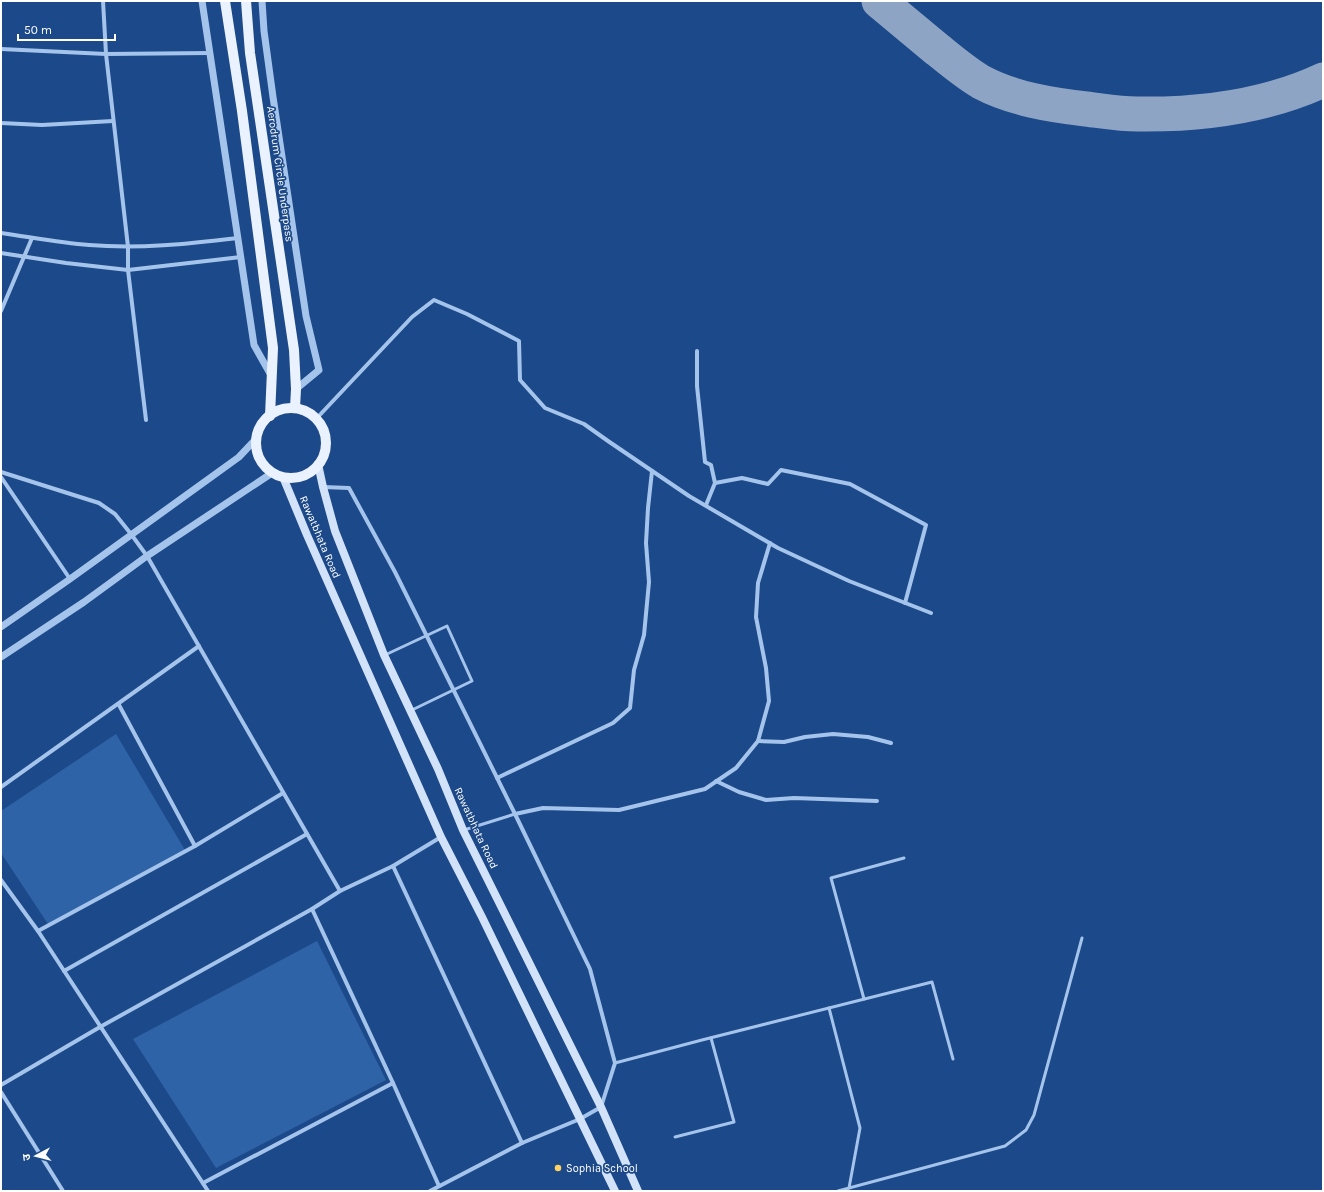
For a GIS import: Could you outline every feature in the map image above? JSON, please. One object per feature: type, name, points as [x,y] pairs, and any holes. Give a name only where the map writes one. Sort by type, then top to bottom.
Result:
[{"type":"main road","points":[[225,1],[244,127],[273,348],[270,416]]},
{"type":"main road","name":"Aerodrum Circle Underpass","points":[[246,1],[250,52],[294,350],[296,389],[295,408]]},
{"type":"main road","points":[[287,408],[295,408],[306,412],[316,419],[322,429],[326,441],[322,458],[312,471],[305,475],[293,478],[283,477],[272,472],[262,462],[257,451],[256,439],[259,429],[270,416],[275,412],[287,408]]},
{"type":"main road","name":"Rawatbhata Road","points":[[318,464],[335,531],[384,655],[438,769],[463,830],[601,1107],[638,1191]]},
{"type":"main road","name":"Rawatbhata Road","points":[[283,477],[307,535],[441,837],[482,917],[615,1191]]},
{"type":"street","points":[[103,1],[106,54],[128,247],[128,270],[146,420]]},
{"type":"street","points":[[202,1],[254,345],[272,377]]},
{"type":"street","points":[[262,1],[264,31],[273,97],[306,316],[319,370],[296,389]]},
{"type":"street","points":[[1,49],[106,54],[210,53]]},
{"type":"street","points":[[1,122],[42,125],[113,121]]},
{"type":"street","points":[[1,233],[83,245],[128,247],[187,244],[238,238]]},
{"type":"street","points":[[1,311],[32,238]]},
{"type":"street","points":[[1,252],[66,263],[128,270],[241,257]]},
{"type":"street","points":[[316,419],[412,317],[434,300],[467,314],[519,341],[520,380],[545,408],[584,424],[652,471],[770,543],[849,581],[931,613]]},
{"type":"street","points":[[697,351],[697,386],[705,462],[711,465],[715,483],[706,505]]},
{"type":"street","points":[[1,627],[239,457],[256,439]]},
{"type":"street","points":[[715,483],[742,478],[768,484],[781,470],[850,484],[926,525],[905,603]]},
{"type":"street","points":[[498,778],[613,722],[630,708],[634,670],[644,635],[650,582],[646,543],[652,471]]},
{"type":"street","points":[[1,472],[99,503],[115,514],[147,556],[340,890]]},
{"type":"street","points":[[1,657],[84,602],[147,556],[272,472]]},
{"type":"street","points":[[1,478],[70,579]]},
{"type":"street","points":[[323,487],[349,488],[395,572],[498,778],[590,969],[616,1063],[601,1107],[580,1119],[522,1143],[430,1191]]},
{"type":"street","points":[[515,814],[544,808],[619,810],[705,789],[736,768],[758,741],[769,701],[766,668],[756,616],[758,583],[770,543]]},
{"type":"street","points":[[1,787],[199,646]]},
{"type":"street","points":[[118,705],[195,846]]},
{"type":"street","points":[[758,741],[784,742],[806,737],[833,734],[868,737],[891,743]]},
{"type":"street","points":[[716,781],[739,792],[766,800],[794,798],[877,801]]},
{"type":"street","points":[[38,932],[195,846],[283,793]]},
{"type":"street","points":[[64,971],[307,834]]},
{"type":"street","points":[[1,1085],[100,1027],[312,909],[340,890],[393,866],[441,837]]},
{"type":"street","points":[[393,866],[522,1143]]},
{"type":"street","points":[[1,880],[64,971],[208,1191]]},
{"type":"street","points":[[312,909],[439,1186]]},
{"type":"street","points":[[203,1183],[393,1083]]},
{"type":"street","points":[[1,1092],[63,1191]]},
{"type":"lane","points":[[384,655],[447,626],[472,681],[410,711]]},
{"type":"lane","points":[[463,830],[515,814]]},
{"type":"lane","points":[[864,999],[831,878],[904,858]]},
{"type":"lane","points":[[838,1191],[1005,1146],[1026,1130],[1034,1115],[1082,938]]},
{"type":"lane","points":[[616,1063],[932,982],[953,1059]]},
{"type":"lane","points":[[829,1008],[860,1128],[849,1188]]},
{"type":"lane","points":[[675,1137],[734,1122],[711,1038]]},
{"type":"shaded area","points":[[116,734],[185,850],[48,924],[1,853],[1,811]]},
{"type":"shaded area","points":[[317,941],[386,1080],[216,1168],[133,1039]]},
{"type":"taxiway","points":[[879,1],[950,60],[981,82],[1006,93],[1046,103],[1124,114],[1185,113],[1232,108],[1256,103],[1278,97],[1323,80]]},
{"type":"place","name":"Sophia School","points":[[558,1168]]}]
